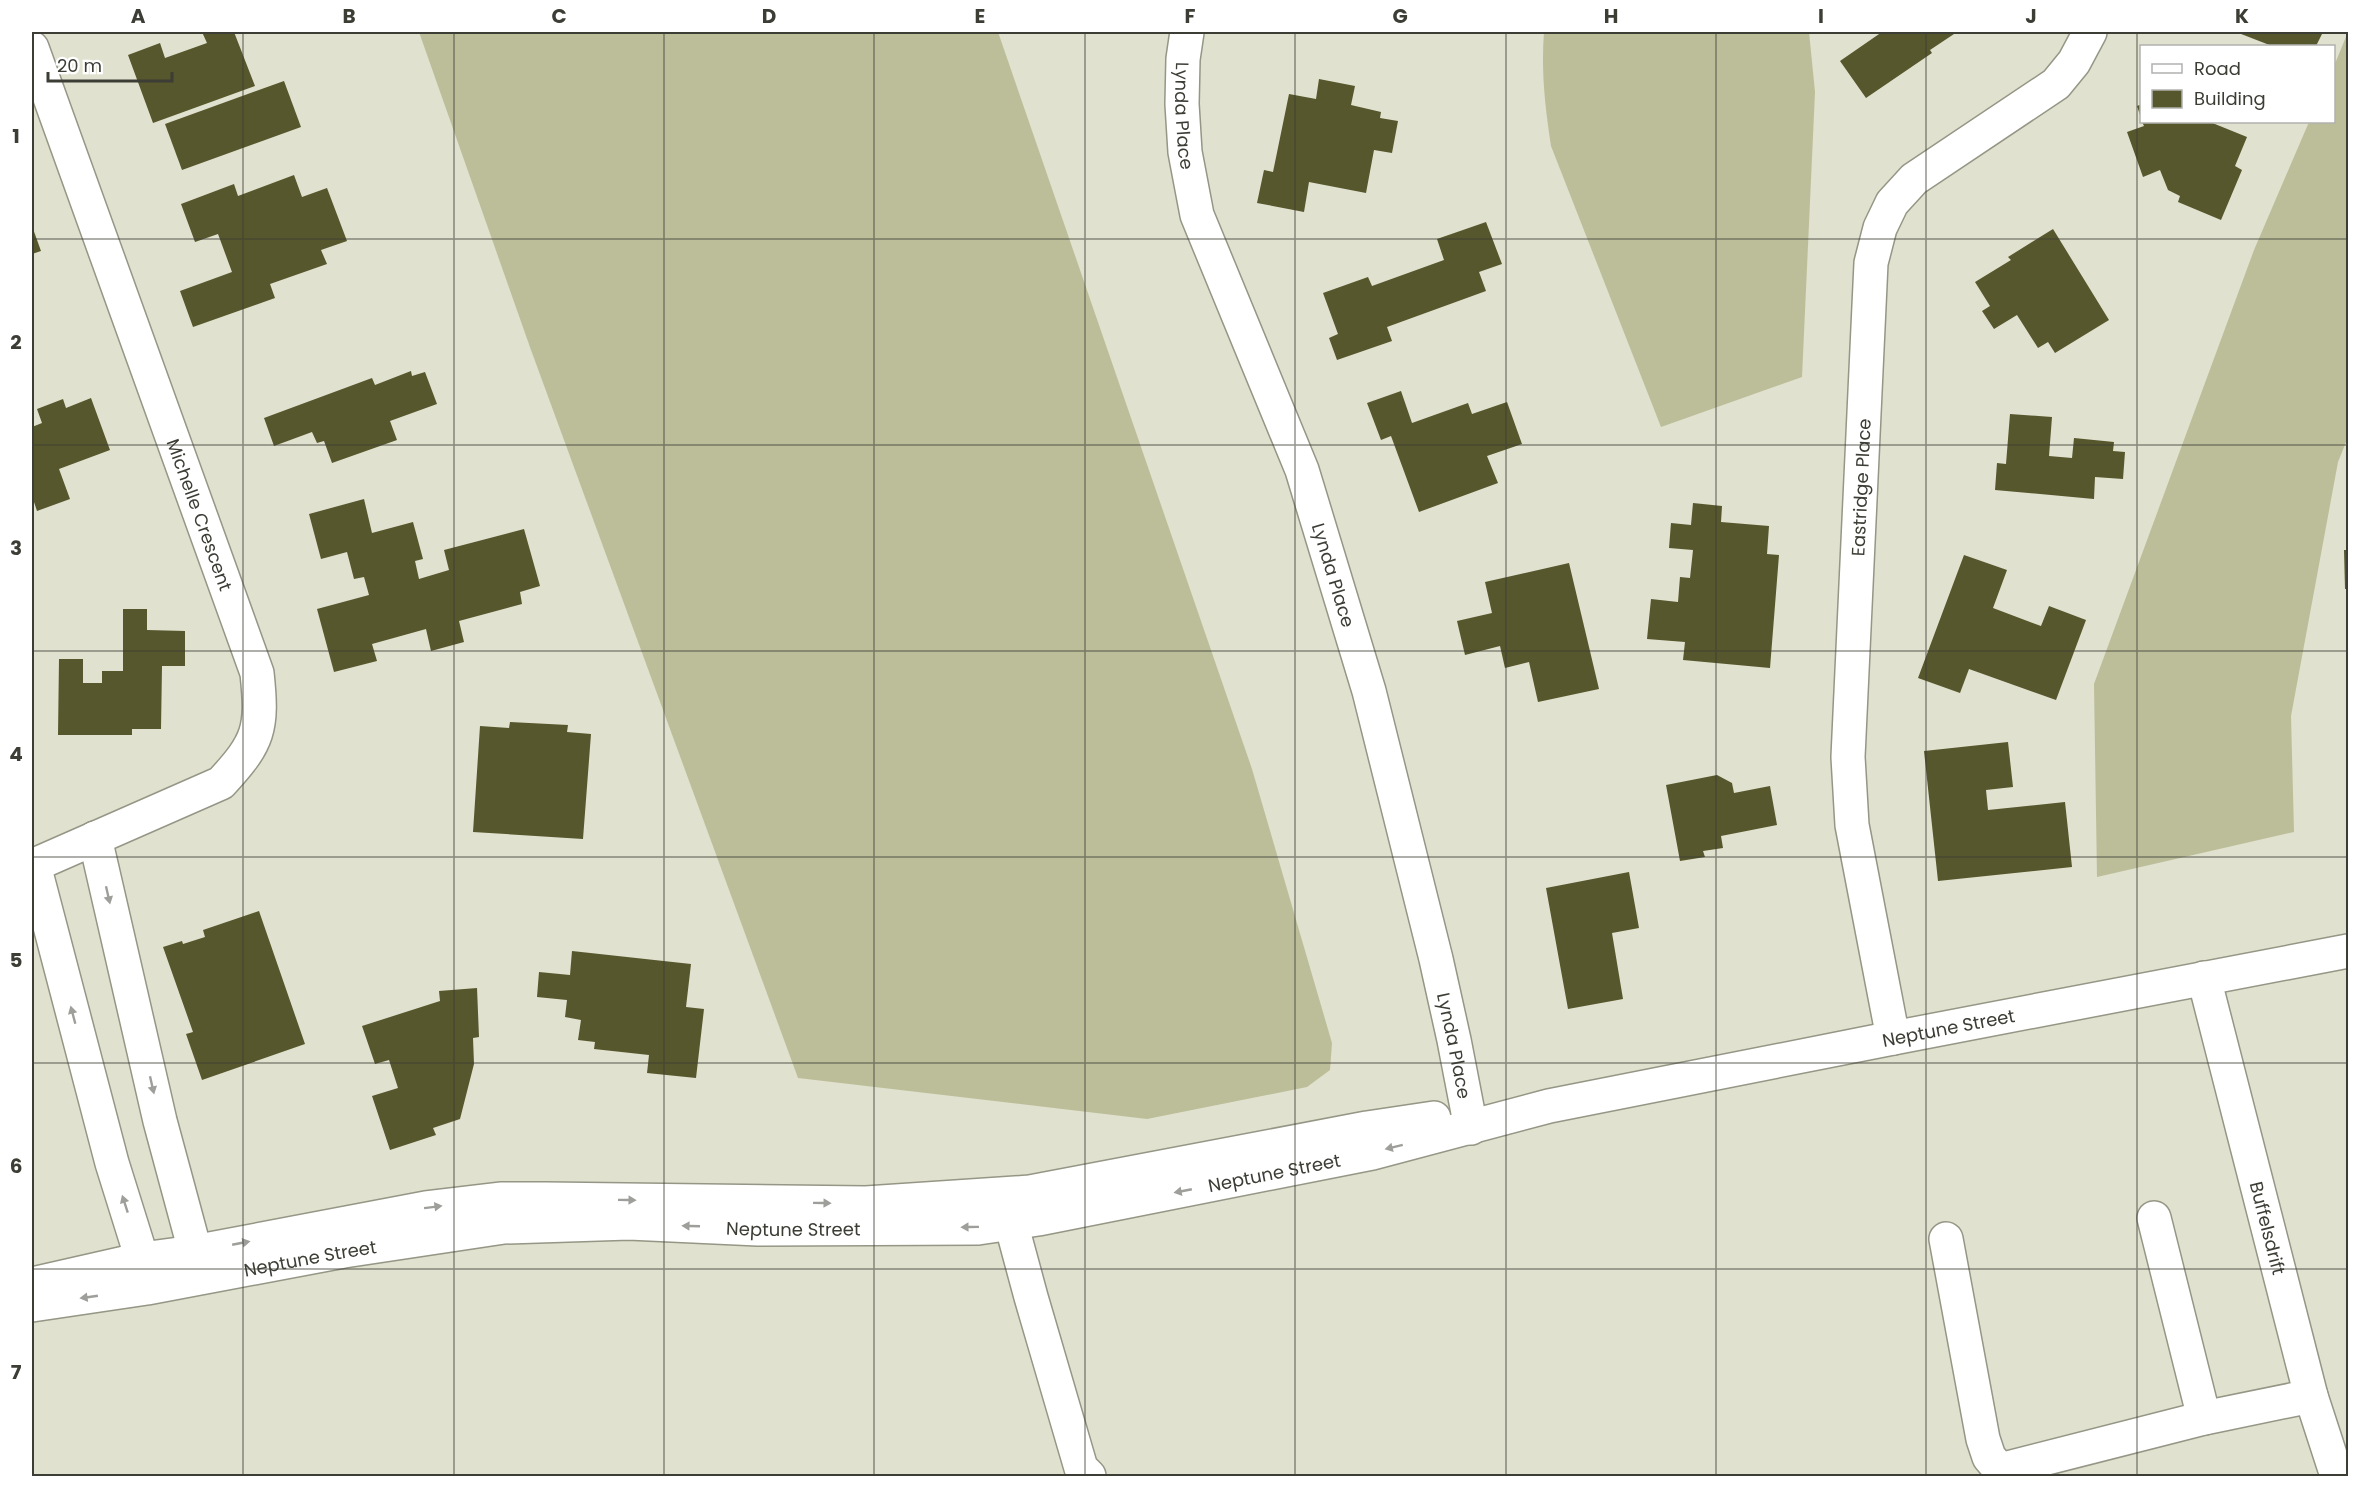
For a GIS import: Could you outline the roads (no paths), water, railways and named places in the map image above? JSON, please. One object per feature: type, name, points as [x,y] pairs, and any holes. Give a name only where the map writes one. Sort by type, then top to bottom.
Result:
[{"type":"street","name":"Lynda Place","points":[[1187,32],[1183,59],[1182,104],[1185,152],[1197,215],[1302,470],[1369,691],[1436,959],[1470,1120]]},
{"type":"street","name":"Eastridge Place","points":[[1893,1038],[1851,825],[1848,795],[1871,263],[1880,228],[1892,203],[1914,179],[2056,84],[2074,62],[2090,32]]},
{"type":"street","name":"Michelle Crescent","points":[[32,48],[257,673],[260,706],[258,731],[243,759],[221,783],[33,866]]},
{"type":"street","points":[[95,838],[158,1110],[198,1265]]},
{"type":"street","points":[[33,866],[144,1274]]},
{"type":"street","name":"Neptune Street","points":[[32,1284],[144,1274],[198,1265],[344,1251],[504,1227],[546,1213],[629,1223],[758,1215],[978,1228],[1008,1209],[1360,1155],[1470,1120],[2349,951]]},
{"type":"street","name":"Buffelsdrift","points":[[2204,978],[2311,1396],[2337,1476]]},
{"type":"street","points":[[1008,1209],[1081,1468],[1089,1476]]},
{"type":"street","points":[[2154,1218],[2204,1418]]},
{"type":"street","points":[[1946,1239],[1983,1439],[1989,1457],[2000,1470],[2204,1418],[2311,1396]]},
{"type":"street","name":"Neptune Street","points":[[32,1305],[144,1274]]}]
